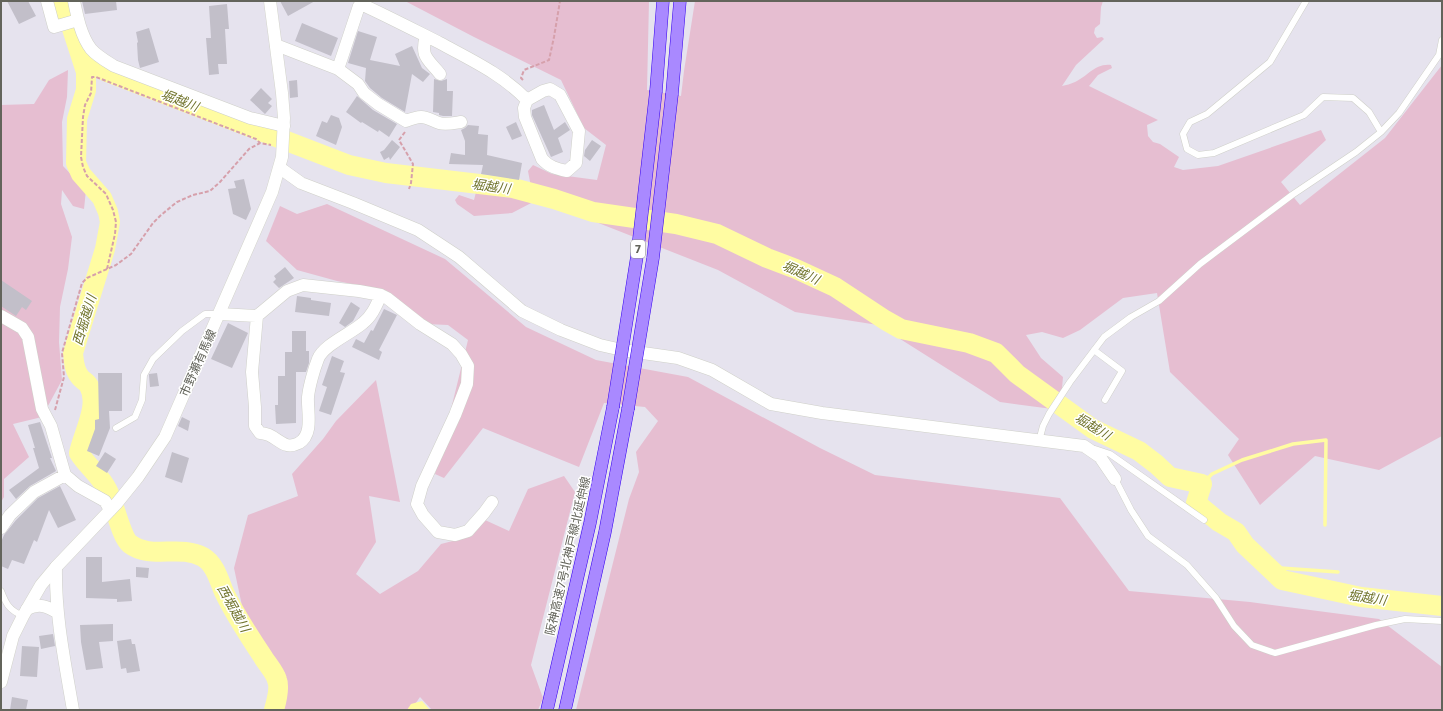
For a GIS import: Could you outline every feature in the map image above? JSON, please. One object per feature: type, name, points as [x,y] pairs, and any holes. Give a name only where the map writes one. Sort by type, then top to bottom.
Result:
[{"type":"highway","name":"阪神高速7号北神戸線北延伸線","points":[[547,710],[590,522],[613,407],[637,256],[656,91],[663,1]]},
{"type":"highway","name":"7","points":[[565,710],[603,539],[628,409],[653,258],[672,94],[680,1]]},
{"type":"street","points":[[47,1],[54,27],[77,20]]},
{"type":"street","points":[[74,1],[77,20],[90,48],[100,58],[114,66],[250,118],[283,139]]},
{"type":"street","name":"市野瀬有馬線","points":[[1,682],[5,656],[13,636],[41,585],[113,507],[138,477],[165,437],[272,192],[280,168],[283,139],[282,93],[270,1]]},
{"type":"street","points":[[338,69],[359,6],[363,5],[484,66],[503,78],[527,100]]},
{"type":"street","points":[[426,36],[423,48],[424,53],[440,74]]},
{"type":"street","points":[[276,45],[338,69],[358,84],[364,93],[378,104],[406,121],[422,116],[440,123],[448,124],[461,122]]},
{"type":"street","points":[[550,89],[560,95],[572,115],[579,131],[576,163],[567,171],[546,164],[542,159],[525,117],[524,108],[527,100],[543,91],[550,89]]},
{"type":"street","points":[[280,168],[301,183],[418,230],[459,257],[522,311],[561,330],[600,345],[622,350],[678,358],[712,370],[771,404],[829,414],[1084,446],[1100,457],[1115,479]]},
{"type":"street","points":[[220,314],[257,316],[287,291],[303,285],[359,291],[387,298],[420,324],[452,344],[462,354],[468,366],[467,384],[455,415],[422,486],[417,504],[423,515],[438,532],[455,535],[468,531],[492,502]]},
{"type":"street","points":[[257,316],[252,372],[255,426],[260,433],[269,435],[278,442],[289,446],[299,442],[306,436],[308,427],[308,396],[318,357],[325,350],[363,323],[373,313],[381,296]]},
{"type":"street","points":[[1,316],[22,328],[28,337],[42,409],[51,426],[65,476],[78,486],[113,507]]},
{"type":"street","points":[[1,528],[10,515],[34,492],[65,476]]},
{"type":"street","points":[[56,568],[58,613],[74,710]]},
{"type":"street","points":[[25,612],[39,605],[46,606],[58,613]]},
{"type":"lane","points":[[1306,1],[1270,62],[1207,114],[1190,122],[1184,134],[1187,148],[1198,155],[1214,153],[1304,115],[1324,96],[1353,98],[1369,112],[1381,132]]},
{"type":"lane","points":[[1039,440],[1043,426],[1049,414],[1070,382],[1104,337],[1131,317],[1159,301],[1200,264],[1234,238],[1292,195],[1356,152],[1381,132],[1399,113],[1439,55],[1442,40]]},
{"type":"lane","points":[[116,428],[135,417],[142,400],[144,375],[153,359],[182,331],[205,314],[220,314]]},
{"type":"lane","points":[[1094,350],[1122,371],[1105,400]]},
{"type":"lane","points":[[1084,446],[1110,454],[1204,520]]},
{"type":"lane","points":[[1115,479],[1131,510],[1148,536],[1187,565],[1216,598],[1234,626],[1252,645],[1275,654],[1376,625],[1405,619],[1442,622]]},
{"type":"lane","points":[[1,591],[6,603],[15,612],[25,612]]},
{"type":"path","points":[[526,84],[521,78],[524,70],[549,60],[560,1]]},
{"type":"path","points":[[107,269],[115,234],[116,222],[113,210],[106,194],[87,176],[81,157],[83,118],[85,105],[91,93],[92,77],[96,77],[256,139],[260,143]]},
{"type":"path","points":[[409,189],[413,164],[399,140],[414,118]]},
{"type":"path","points":[[51,426],[64,377],[62,353],[82,283],[87,278],[107,269],[131,254],[153,223],[177,202],[193,195],[210,191],[220,182],[249,149],[260,143],[283,139]]},
{"type":"shaded area","points":[[405,1],[649,1],[647,90],[681,96],[695,1],[1103,1],[1101,7],[1100,24],[1095,28],[1094,33],[1097,38],[1102,37],[1104,39],[1076,65],[1062,86],[1079,80],[1100,66],[1111,65],[1112,68],[1098,75],[1089,86],[1158,120],[1147,125],[1148,136],[1153,142],[1160,144],[1179,157],[1174,167],[1183,170],[1218,166],[1321,130],[1326,140],[1281,182],[1300,205],[1385,138],[1442,65],[1442,436],[1379,470],[1315,456],[1260,505],[1228,455],[1239,439],[1170,372],[1157,293],[1123,298],[1080,330],[1063,338],[1042,332],[1026,335],[1041,358],[1063,377],[1060,410],[1000,402],[878,325],[795,312],[718,270],[573,213],[535,201],[512,213],[474,216],[457,204],[455,200],[459,195],[474,200],[477,188],[531,187],[528,171],[533,165],[552,174],[597,180],[606,145],[584,128],[561,80]]},
{"type":"shaded area","points":[[68,70],[67,97],[62,122],[63,166],[86,190],[84,209],[73,206],[62,190],[61,204],[72,237],[68,269],[60,307],[59,342],[62,380],[42,417],[13,424],[29,457],[4,479],[4,497],[1,502],[1,105],[34,104],[49,80]]},
{"type":"shaded area","points":[[327,204],[445,259],[526,327],[596,360],[688,377],[820,448],[875,475],[1060,498],[1129,591],[1250,602],[1379,619],[1442,667],[1442,710],[576,710],[629,499],[639,472],[636,452],[658,421],[645,407],[604,403],[579,467],[483,428],[444,478],[435,474],[468,340],[448,325],[426,324],[387,291],[337,281],[297,270],[266,241],[280,206],[297,214]]},
{"type":"shaded area","points":[[376,380],[400,502],[369,496],[376,542],[356,574],[380,594],[418,571],[441,544],[472,536],[485,520],[509,531],[528,489],[564,476],[575,492],[531,665],[543,698],[538,710],[432,710],[420,697],[411,710],[276,710],[285,673],[245,620],[234,568],[248,515],[298,496],[292,474],[323,439],[336,421]]},
{"type":"shaded area","points":[[422,701],[430,710],[407,710],[411,704]]},
{"type":"building","points":[[7,1],[28,1],[36,16],[19,24]]},
{"type":"building","points":[[82,1],[116,1],[117,10],[85,14]]},
{"type":"building","points":[[280,1],[315,1],[288,16]]},
{"type":"building","points":[[227,4],[229,29],[225,29],[227,64],[218,64],[219,74],[209,75],[206,38],[211,38],[209,6]]},
{"type":"building","points":[[302,23],[338,38],[331,56],[295,41]]},
{"type":"building","points":[[149,28],[159,62],[140,68],[136,32]]},
{"type":"building","points":[[358,31],[377,37],[370,60],[400,66],[395,54],[412,46],[422,68],[430,74],[423,82],[412,74],[405,112],[382,98],[370,88],[365,81],[366,68],[348,63]]},
{"type":"building","points":[[434,79],[441,81],[447,79],[447,91],[453,91],[452,116],[443,116],[439,115],[439,113],[433,112]]},
{"type":"building","points":[[297,80],[298,97],[290,98],[289,81]]},
{"type":"building","points":[[261,88],[272,99],[268,103],[272,106],[265,114],[250,100]]},
{"type":"building","points":[[357,96],[373,110],[397,124],[389,137],[379,130],[378,132],[362,122],[361,123],[346,112]]},
{"type":"building","points":[[544,105],[554,130],[565,122],[570,130],[558,138],[563,152],[551,157],[532,115],[532,110]]},
{"type":"building","points":[[331,115],[339,118],[342,127],[336,145],[316,136],[322,121],[327,123]]},
{"type":"building","points":[[516,122],[522,136],[512,140],[506,127]]},
{"type":"building","points":[[468,125],[479,126],[478,134],[488,135],[487,155],[522,163],[519,180],[481,174],[483,165],[449,164],[451,153],[465,155],[465,141],[461,130]]},
{"type":"building","points":[[392,140],[400,147],[390,160],[389,157],[384,160],[380,152],[384,150]]},
{"type":"building","points":[[592,140],[601,146],[590,161],[584,156],[585,150]]},
{"type":"building","points":[[244,179],[251,209],[246,220],[233,214],[228,189],[236,188],[234,181]]},
{"type":"building","points":[[285,267],[294,278],[279,288],[273,282],[276,279],[274,276]]},
{"type":"building","points":[[1,280],[32,301],[26,310],[22,307],[16,316],[1,306]]},
{"type":"building","points":[[297,296],[331,303],[329,316],[295,312]]},
{"type":"building","points":[[351,302],[360,308],[353,321],[345,327],[339,323]]},
{"type":"building","points":[[384,309],[397,315],[379,350],[382,352],[379,360],[352,347],[356,339],[364,343],[371,330],[373,331]]},
{"type":"building","points":[[228,323],[248,333],[232,368],[211,359]]},
{"type":"building","points":[[292,331],[306,331],[306,351],[309,351],[309,363],[306,372],[296,372],[296,423],[276,424],[275,405],[278,405],[278,376],[285,376],[285,352],[292,352]]},
{"type":"building","points":[[332,356],[344,361],[340,372],[345,373],[331,415],[319,411],[327,387],[322,385]]},
{"type":"building","points":[[98,373],[122,373],[122,411],[109,411],[110,428],[99,456],[87,451],[95,429],[95,420],[99,419]]},
{"type":"building","points":[[157,373],[159,386],[150,387],[149,374]]},
{"type":"building","points":[[182,417],[190,421],[188,431],[178,426]]},
{"type":"building","points":[[40,422],[52,458],[50,458],[56,471],[30,486],[16,499],[9,490],[39,468],[28,425]]},
{"type":"building","points":[[105,452],[116,459],[107,473],[96,466]]},
{"type":"building","points":[[172,452],[189,458],[182,483],[165,477]]},
{"type":"building","points":[[60,486],[76,520],[58,528],[49,510],[37,542],[34,540],[24,564],[12,560],[8,569],[1,566],[1,542],[4,535],[16,520],[38,498]]},
{"type":"building","points":[[86,557],[102,557],[102,582],[130,579],[132,601],[117,602],[117,599],[86,598]]},
{"type":"building","points":[[136,567],[149,568],[148,578],[136,577]]},
{"type":"building","points":[[113,624],[113,641],[99,642],[103,668],[86,670],[81,642],[80,625]]},
{"type":"building","points":[[53,634],[55,646],[41,649],[39,636]]},
{"type":"building","points":[[131,639],[132,644],[135,644],[140,671],[127,673],[126,668],[121,669],[117,641]]},
{"type":"building","points":[[22,646],[39,647],[37,677],[20,676]]},
{"type":"building","points":[[12,697],[28,700],[26,710],[10,710]]},
{"type":"waterway","name":"西堀越川","points":[[63,1],[86,72],[86,90],[77,119],[76,163],[81,174],[102,198],[108,212],[110,222],[105,249],[73,353],[77,372],[89,386],[93,402],[90,419],[79,453],[105,486],[124,534],[130,544],[138,549],[147,551],[194,553],[203,557],[211,564],[237,617],[276,677],[278,691],[274,710]]},
{"type":"waterway","name":"堀越川","points":[[80,53],[88,62],[107,72],[349,165],[386,173],[513,188],[554,199],[593,212],[676,224],[717,234],[767,258],[796,269],[835,287],[901,329],[969,343],[996,353],[1017,374],[1093,429],[1139,451],[1170,477],[1202,484],[1196,503],[1219,522],[1236,532],[1245,545],[1282,580],[1361,597],[1442,606]]},
{"type":"waterway","points":[[1202,484],[1212,474],[1242,460],[1293,444],[1326,440],[1325,525]]},
{"type":"waterway","points":[[1268,567],[1338,572]]}]
